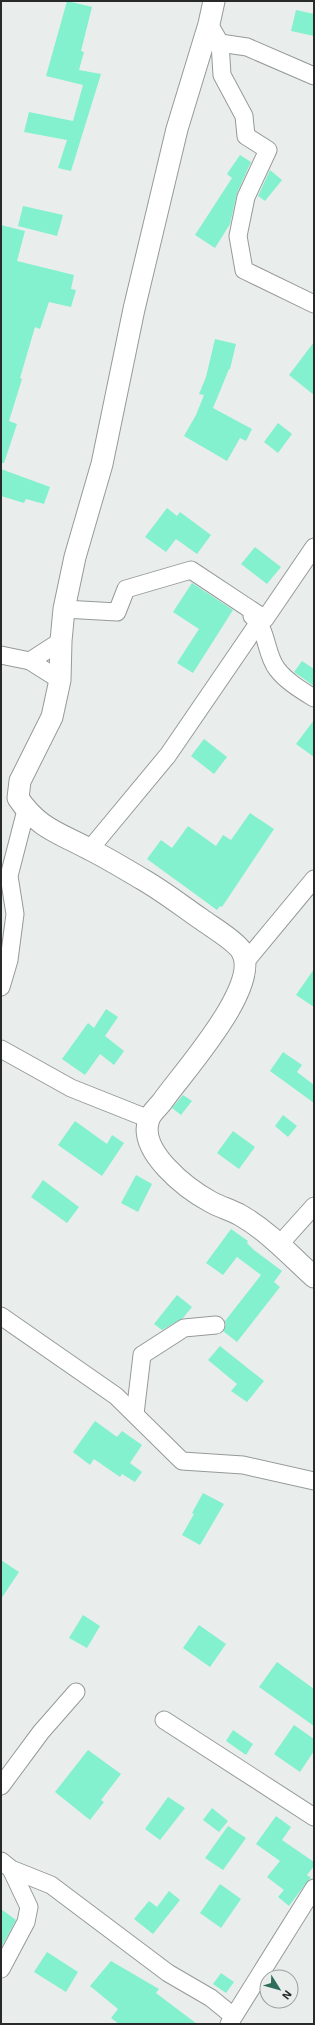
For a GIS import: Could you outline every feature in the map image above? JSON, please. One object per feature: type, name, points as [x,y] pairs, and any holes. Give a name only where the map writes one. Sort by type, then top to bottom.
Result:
[{"type":"street","points":[[214,1],[209,24],[177,129],[134,309],[102,464],[75,557],[64,609],[60,680],[52,717],[20,782],[18,798],[26,810],[42,824],[90,849],[145,881],[221,933],[240,949],[246,962],[245,976],[235,998],[214,1034],[149,1119],[148,1140],[158,1156],[181,1182],[211,1202],[240,1215],[279,1245],[314,1277]]},
{"type":"street","points":[[209,24],[220,43],[222,75],[244,116],[246,136],[268,150],[246,198],[238,236],[244,270],[314,304]]},
{"type":"street","points":[[220,43],[247,47],[314,76]]},
{"type":"street","points":[[64,609],[117,612],[126,589],[191,570],[265,619],[314,547]]},
{"type":"street","points":[[191,570],[259,622],[276,668],[300,690],[314,698]]},
{"type":"street","points":[[90,849],[168,755],[259,622]]},
{"type":"street","points":[[30,661],[61,641]]},
{"type":"street","points":[[1,655],[30,661],[60,680]]},
{"type":"street","points":[[1,987],[8,960],[15,914],[5,876],[26,810]]},
{"type":"street","points":[[246,962],[314,879]]},
{"type":"street","points":[[1,1049],[71,1088],[149,1119]]},
{"type":"street","points":[[279,1245],[314,1206]]},
{"type":"street","points":[[1,1316],[116,1396],[182,1461],[243,1465],[314,1481]]},
{"type":"street","points":[[135,1414],[142,1355],[184,1328],[216,1325]]},
{"type":"street","points":[[1,1786],[41,1732],[76,1692]]},
{"type":"street","points":[[164,1720],[314,1817]]},
{"type":"street","points":[[1,1969],[26,1922],[29,1907],[6,1865]]},
{"type":"street","points":[[6,1865],[35,1877],[63,1892],[168,1973],[211,1998],[231,2020],[314,1888]]},
{"type":"building","points":[[67,1],[92,7],[81,51],[84,52],[79,70],[101,74],[71,171],[58,168],[67,140],[24,132],[29,112],[73,121],[83,85],[46,76]]},
{"type":"building","points":[[296,10],[314,14],[314,36],[291,31]]},
{"type":"building","points":[[240,155],[251,162],[237,193],[230,224],[215,248],[195,235],[232,178],[227,174]]},
{"type":"building","points":[[270,170],[282,180],[265,201],[258,196]]},
{"type":"building","points":[[23,206],[63,215],[57,236],[18,226]]},
{"type":"building","points":[[1,225],[25,231],[17,261],[74,275],[71,289],[76,290],[71,307],[49,302],[40,329],[35,327],[20,378],[22,379],[9,421],[17,424],[4,463],[1,463]]},
{"type":"building","points":[[215,339],[236,344],[230,369],[213,408],[252,429],[246,441],[240,438],[227,461],[184,436],[196,415],[204,395],[199,394],[206,377]]},
{"type":"building","points":[[314,342],[314,395],[289,375]]},
{"type":"building","points":[[278,423],[292,434],[278,453],[264,442]]},
{"type":"building","points":[[1,469],[50,487],[44,504],[26,499],[24,503],[1,496]]},
{"type":"building","points":[[167,508],[177,516],[180,512],[211,535],[197,554],[176,539],[166,552],[145,537]]},
{"type":"building","points":[[255,547],[281,567],[267,584],[241,564]]},
{"type":"building","points":[[192,583],[233,610],[193,673],[177,663],[199,629],[173,612]]},
{"type":"building","points":[[302,661],[314,669],[314,686],[294,672]]},
{"type":"building","points":[[314,720],[314,757],[296,744]]},
{"type":"building","points":[[204,739],[227,757],[214,774],[191,756]]},
{"type":"building","points":[[250,813],[274,829],[222,907],[220,906],[217,910],[147,859],[161,840],[172,848],[188,826],[216,846],[223,835],[231,840]]},
{"type":"building","points":[[314,969],[314,1007],[296,995]]},
{"type":"building","points":[[106,1009],[118,1017],[105,1036],[124,1051],[114,1065],[100,1054],[85,1075],[62,1059],[88,1023],[94,1028]]},
{"type":"building","points":[[283,1052],[302,1065],[297,1072],[314,1085],[314,1103],[270,1071]]},
{"type":"building","points":[[183,1095],[192,1101],[181,1115],[172,1108]]},
{"type":"building","points":[[283,1115],[297,1126],[288,1137],[275,1126]]},
{"type":"building","points":[[75,1121],[107,1144],[112,1135],[124,1143],[102,1176],[58,1145]]},
{"type":"building","points":[[233,1131],[255,1147],[239,1169],[217,1153]]},
{"type":"building","points":[[136,1175],[152,1184],[138,1212],[121,1203]]},
{"type":"building","points":[[43,1180],[79,1207],[67,1223],[31,1197]]},
{"type":"building","points":[[231,1229],[248,1241],[247,1243],[254,1250],[282,1271],[274,1282],[280,1287],[237,1342],[223,1331],[226,1324],[225,1321],[261,1275],[237,1257],[223,1275],[206,1263]]},
{"type":"building","points":[[177,1295],[192,1307],[183,1318],[162,1330],[154,1324]]},
{"type":"building","points":[[220,1346],[264,1381],[247,1402],[231,1391],[237,1384],[208,1360]]},
{"type":"building","points":[[95,1421],[117,1437],[122,1431],[142,1445],[130,1463],[142,1472],[135,1482],[122,1474],[120,1477],[94,1459],[90,1465],[73,1452]]},
{"type":"building","points":[[203,1493],[224,1504],[200,1545],[182,1535],[194,1514],[192,1513]]},
{"type":"building","points":[[1,1560],[19,1572],[1,1599]]},
{"type":"building","points":[[83,1615],[100,1626],[87,1648],[69,1638]]},
{"type":"building","points":[[199,1625],[226,1644],[210,1667],[183,1648]]},
{"type":"building","points":[[277,1662],[314,1689],[314,1726],[259,1687]]},
{"type":"building","points":[[294,1725],[314,1739],[314,1751],[300,1772],[274,1754]]},
{"type":"building","points":[[233,1730],[253,1744],[246,1755],[226,1741]]},
{"type":"building","points":[[88,1750],[121,1774],[101,1800],[104,1802],[90,1820],[55,1792]]},
{"type":"building","points":[[168,1797],[185,1808],[160,1840],[145,1829]]},
{"type":"building","points":[[212,1808],[228,1821],[219,1832],[203,1820]]},
{"type":"building","points":[[276,1816],[291,1827],[282,1840],[314,1862],[314,1866],[307,1875],[311,1878],[289,1906],[278,1897],[284,1890],[267,1877],[280,1861],[256,1844]]},
{"type":"building","points":[[228,1826],[246,1838],[223,1870],[205,1858]]},
{"type":"building","points":[[220,1884],[241,1899],[221,1928],[200,1913]]},
{"type":"building","points":[[169,1891],[180,1900],[153,1934],[134,1919],[149,1901],[157,1907]]},
{"type":"building","points":[[1,1909],[16,1920],[1,1948]]},
{"type":"building","points":[[47,1952],[78,1972],[66,1992],[34,1972]]},
{"type":"building","points":[[111,1961],[159,1989],[156,1993],[197,2024],[119,2024],[111,2018],[118,2009],[90,1986]]},
{"type":"building","points":[[221,1973],[234,1982],[226,1993],[213,1984]]}]
